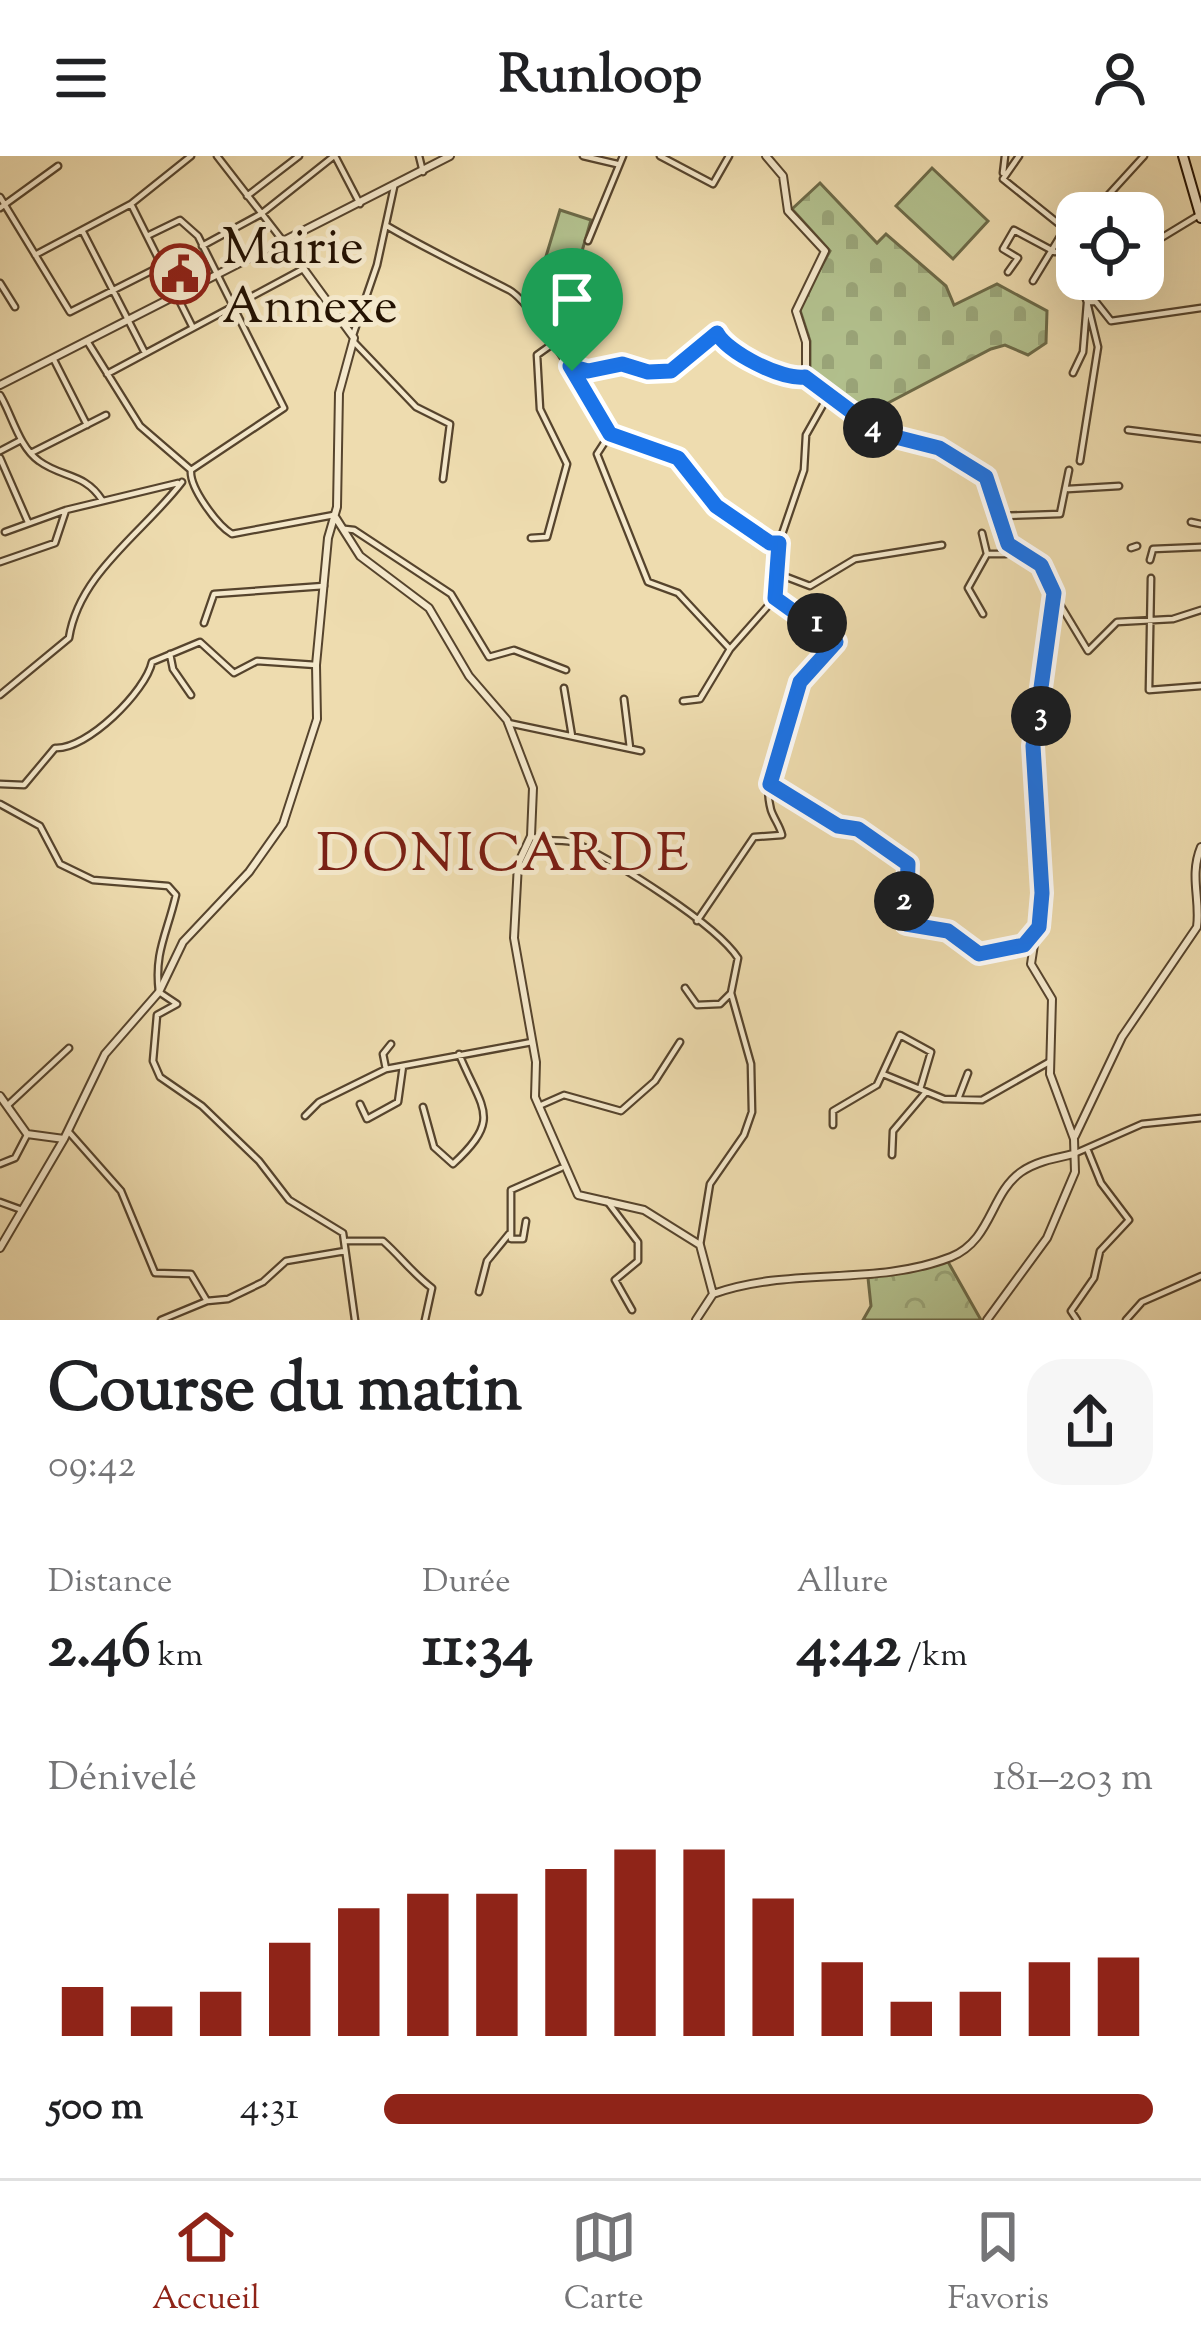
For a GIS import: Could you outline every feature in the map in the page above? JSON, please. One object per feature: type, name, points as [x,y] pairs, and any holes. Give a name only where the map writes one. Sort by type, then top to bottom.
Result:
[{"type":"main road","points":[[1186,159],[1200,216]]},
{"type":"street","points":[[35,255],[131,205],[191,156]]},
{"type":"street","points":[[217,156],[353,338],[416,407],[450,424],[443,479]]},
{"type":"street","points":[[247,196],[299,156]]},
{"type":"street","points":[[202,245],[261,214],[335,156],[360,204]]},
{"type":"street","points":[[419,156],[424,172]]},
{"type":"street","points":[[0,385],[450,156]]},
{"type":"street","points":[[583,156],[617,164]]},
{"type":"street","points":[[588,241],[623,156]]},
{"type":"street","points":[[660,156],[713,184],[729,156]]},
{"type":"street","points":[[766,156],[783,176],[788,211],[824,251],[796,310],[806,342],[805,377]]},
{"type":"street","points":[[1003,179],[1005,156]]},
{"type":"street","points":[[1003,179],[1019,156]]},
{"type":"street","points":[[1111,192],[1144,156]]},
{"type":"street","points":[[2,207],[58,166]]},
{"type":"street","points":[[1003,179],[1056,222]]},
{"type":"street","points":[[0,1248],[66,1135],[105,1054],[159,992],[183,942],[249,872],[283,824],[317,718],[316,665],[334,515],[339,392],[394,188]]},
{"type":"street","points":[[0,197],[70,312],[161,266]]},
{"type":"street","points":[[131,205],[192,326]]},
{"type":"street","points":[[1164,237],[1200,216]]},
{"type":"street","points":[[0,695],[69,638],[76,609],[100,573],[191,470],[284,408],[202,245],[180,220],[147,236]]},
{"type":"street","points":[[387,226],[468,274],[509,290],[570,366],[610,434],[678,458],[709,499],[738,523],[779,543]]},
{"type":"street","points":[[82,230],[144,351]]},
{"type":"street","points":[[1009,272],[1018,258],[1003,249],[1014,230],[1055,252],[1033,281]]},
{"type":"street","points":[[107,374],[304,268]]},
{"type":"street","points":[[0,283],[15,307]]},
{"type":"street","points":[[1087,302],[1096,302],[1111,321],[1123,322],[1201,308]]},
{"type":"street","points":[[1073,373],[1083,352],[1087,302]]},
{"type":"street","points":[[1080,461],[1098,356],[1096,325],[1087,302]]},
{"type":"street","points":[[570,366],[588,371],[622,364],[648,372],[671,371],[717,333],[724,346],[792,378],[805,377],[880,433],[939,448],[989,482],[1011,546],[1041,565],[1088,651],[1097,648],[1111,625],[1201,610]]},
{"type":"street","points":[[87,340],[140,426],[191,470]]},
{"type":"street","points":[[531,538],[547,537],[567,464],[540,409],[537,355],[551,344]]},
{"type":"street","points":[[53,358],[87,425]]},
{"type":"street","points":[[0,395],[31,453],[39,461],[90,482],[102,500]]},
{"type":"street","points":[[683,701],[700,700],[730,649],[775,598],[779,543],[804,470],[806,436],[828,396]]},
{"type":"street","points":[[31,453],[106,415]]},
{"type":"street","points":[[1127,430],[1201,439]]},
{"type":"street","points":[[610,434],[597,454],[648,582],[678,593],[730,649]]},
{"type":"street","points":[[21,440],[0,455],[3,474],[28,522]]},
{"type":"street","points":[[999,516],[1060,514],[1069,470]]},
{"type":"street","points":[[186,481],[220,527],[232,534],[334,515]]},
{"type":"street","points":[[5,532],[65,509],[186,481]]},
{"type":"street","points":[[1068,490],[1119,486]]},
{"type":"street","points":[[0,562],[55,543],[65,509]]},
{"type":"street","points":[[334,515],[360,556],[429,608],[472,680],[508,723],[533,788],[531,836],[518,863],[514,938],[538,1106],[574,1193],[644,1210],[700,1244]]},
{"type":"street","points":[[1191,522],[1201,524]]},
{"type":"street","points":[[345,530],[354,530],[455,593],[489,657],[514,650],[566,670]]},
{"type":"street","points":[[982,532],[987,554],[968,588],[983,614]]},
{"type":"street","points":[[776,573],[809,586],[855,560],[942,545]]},
{"type":"street","points":[[987,554],[1006,554],[1011,546]]},
{"type":"street","points":[[1150,560],[1153,549],[1201,547]]},
{"type":"street","points":[[1151,578],[1149,690],[1201,686]]},
{"type":"street","points":[[204,623],[214,594],[323,586]]},
{"type":"street","points":[[987,1320],[1055,1224],[1075,1166],[1049,1062],[1054,1006],[1031,964],[1042,893],[1033,746],[1054,593]]},
{"type":"street","points":[[697,921],[754,836],[782,835],[771,812],[770,784],[800,682],[836,642],[775,598]]},
{"type":"street","points":[[0,784],[24,784],[55,748],[67,749],[101,732],[110,715],[149,675],[152,662],[200,642],[234,673],[257,661],[316,665]]},
{"type":"street","points":[[170,654],[191,695]]},
{"type":"street","points":[[564,688],[572,736]]},
{"type":"street","points":[[624,699],[630,748]]},
{"type":"street","points":[[508,723],[641,751]]},
{"type":"street","points":[[770,784],[838,826],[858,829],[908,864],[906,924],[948,931],[979,954],[1024,945],[1039,927]]},
{"type":"street","points":[[0,804],[40,826],[60,864],[92,880],[168,886],[176,895],[167,934],[154,955],[159,992],[177,1004],[157,1016],[153,1061],[160,1078],[202,1106],[259,1161],[290,1200],[327,1220],[347,1241],[355,1320]]},
{"type":"street","points":[[531,836],[539,841],[576,842],[724,939],[738,958],[731,993],[751,1064],[752,1112],[744,1136],[710,1184],[700,1244],[712,1294],[697,1320]]},
{"type":"street","points":[[712,1294],[768,1280],[841,1272],[866,1277],[956,1256],[985,1231],[1012,1181],[1071,1140],[1139,1009],[1197,927],[1200,914],[1193,878],[1201,848]]},
{"type":"street","points":[[686,988],[697,1004],[720,1004],[731,993]]},
{"type":"street","points":[[833,1125],[833,1111],[877,1085],[897,1037],[903,1036],[931,1052],[922,1090],[892,1131],[892,1155]]},
{"type":"street","points":[[304,1116],[319,1102],[386,1070],[532,1042]]},
{"type":"street","points":[[538,1106],[564,1095],[621,1111],[655,1082],[680,1042]]},
{"type":"street","points":[[386,1070],[383,1054],[391,1044]]},
{"type":"street","points":[[8,1106],[69,1048]]},
{"type":"street","points":[[423,1107],[434,1147],[453,1164],[484,1132],[486,1120],[459,1054]]},
{"type":"street","points":[[882,1073],[922,1090],[982,1100],[1049,1062]]},
{"type":"street","points":[[360,1104],[367,1119],[398,1102],[403,1066]]},
{"type":"street","points":[[958,1099],[968,1072]]},
{"type":"street","points":[[0,1096],[27,1134]]},
{"type":"street","points":[[1088,1151],[1142,1124],[1201,1118]]},
{"type":"street","points":[[27,1134],[66,1135],[121,1191],[155,1274],[191,1274],[207,1301]]},
{"type":"street","points":[[0,1164],[15,1159],[27,1134]]},
{"type":"street","points":[[1071,1140],[1088,1151],[1101,1183],[1129,1220],[1100,1251],[1090,1287],[1075,1300],[1071,1311],[1077,1320]]},
{"type":"street","points":[[1044,1160],[1075,1166]]},
{"type":"street","points":[[479,1292],[487,1261],[509,1234],[511,1190],[562,1168]]},
{"type":"street","points":[[607,1201],[638,1242],[638,1261],[615,1280],[632,1310]]},
{"type":"street","points":[[0,1202],[22,1210]]},
{"type":"street","points":[[509,1234],[524,1239],[526,1221]]},
{"type":"street","points":[[347,1241],[383,1241],[405,1261],[412,1276],[432,1288],[425,1320]]},
{"type":"street","points":[[161,1320],[207,1301],[228,1299],[304,1255],[312,1260],[348,1250]]},
{"type":"street","points":[[1126,1320],[1142,1302],[1201,1276]]},
{"type":"green space","points":[[932,168],[988,221],[953,259],[896,206]]},
{"type":"green space","points":[[820,183],[877,243],[886,234],[946,286],[954,305],[997,284],[1047,311],[1046,343],[1028,355],[1005,345],[991,349],[865,415],[810,379],[810,341],[799,307],[830,251],[792,209]]},
{"type":"green space","points":[[560,210],[591,220],[576,272],[544,263]]},
{"type":"green space","points":[[947,1260],[981,1320],[863,1320],[871,1306],[868,1278]]},
{"type":"place","name":"Mairie Annexe","points":[[180,274]]},
{"type":"district","name":"DONICARDE","points":[[504,851]]},
{"type":"route","points":[[717,333],[724,346],[792,378],[805,377],[880,433],[944,450],[986,477],[1008,544],[1041,565],[1054,593],[1041,717],[1033,746],[1042,907],[1039,927],[1024,945],[979,954],[948,931],[906,924],[902,918],[908,864],[858,829],[838,826],[770,784],[800,682],[836,642],[828,631],[775,598],[779,543],[770,543],[716,506],[693,471],[678,458],[610,434],[572,371],[570,366],[588,371],[622,364],[648,372],[671,371],[717,333]]}]
